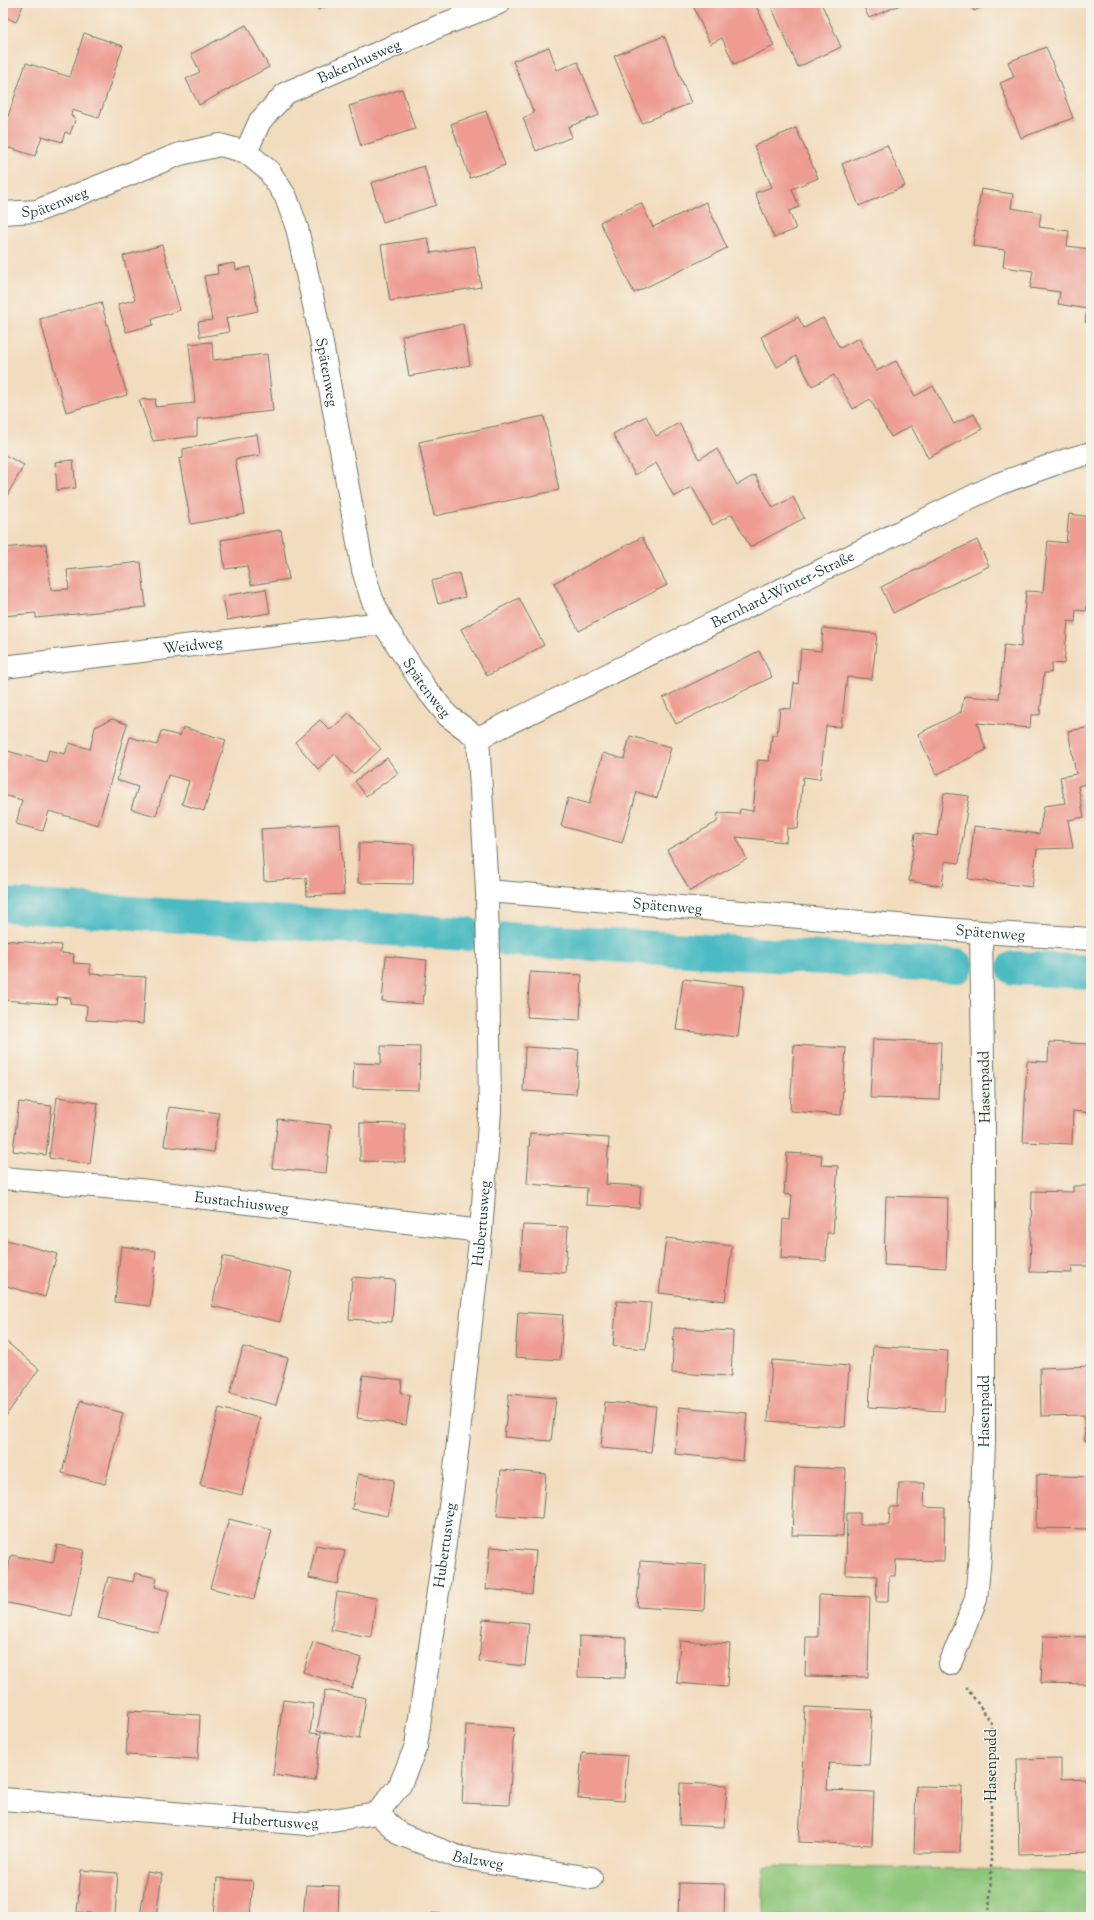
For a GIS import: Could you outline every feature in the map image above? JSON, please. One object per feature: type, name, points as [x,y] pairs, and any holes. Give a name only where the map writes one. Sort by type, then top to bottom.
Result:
[{"type":"street","name":"Bakenhusweg","points":[[246,152],[260,122],[286,93],[442,25],[499,3]]},
{"type":"street","name":"Spätenweg","points":[[3,213],[37,210],[180,154],[220,145],[246,152],[269,171],[286,198],[297,228],[320,333],[362,570],[372,599],[383,623],[424,686],[448,716],[478,738]]},
{"type":"street","name":"Bernhard-Winter-Straße","points":[[478,738],[998,484],[1066,460],[1091,453]]},
{"type":"street","name":"Weidweg","points":[[3,667],[383,623]]},
{"type":"street","points":[[478,738],[487,891]]},
{"type":"street","name":"Spätenweg","points":[[487,891],[981,932],[1091,939]]},
{"type":"street","name":"Hubertusweg","points":[[3,1799],[307,1824],[377,1813],[400,1785],[416,1746],[454,1479],[481,1231],[490,1111],[487,891]]},
{"type":"street","name":"Hasenpadd","points":[[950,1664],[976,1599],[980,1556],[984,1440],[984,1126],[981,932]]},
{"type":"street","name":"Eustachiusweg","points":[[3,1178],[139,1190],[481,1231]]},
{"type":"street","name":"Balzweg","points":[[377,1813],[400,1834],[458,1857],[591,1878]]},
{"type":"path","name":"Hasenpadd","points":[[950,1664],[991,1722],[991,1872],[989,1917]]},
{"type":"green space","points":[[763,1866],[1091,1871],[1091,1917],[763,1917]]},
{"type":"building","points":[[3,3],[24,3],[16,22],[3,16]]},
{"type":"building","points":[[316,3],[335,3],[318,10]]},
{"type":"building","points":[[692,3],[755,3],[774,46],[734,64],[722,38],[710,44]]},
{"type":"building","points":[[778,3],[821,3],[841,47],[798,67],[771,6]]},
{"type":"building","points":[[862,3],[905,3],[869,18]]},
{"type":"building","points":[[970,3],[992,3],[974,11]]},
{"type":"building","points":[[246,25],[269,67],[199,105],[186,79],[200,72],[191,54]]},
{"type":"building","points":[[84,33],[123,46],[99,118],[72,110],[71,116],[76,118],[70,134],[65,132],[62,142],[42,136],[35,156],[3,146],[3,131],[26,63],[70,77]]},
{"type":"building","points":[[664,36],[691,103],[642,123],[614,56]]},
{"type":"building","points":[[549,47],[557,70],[578,62],[599,115],[568,127],[572,137],[536,151],[523,118],[534,113],[513,61]]},
{"type":"building","points":[[1046,47],[1073,118],[1021,138],[1000,83],[1014,77],[1008,62]]},
{"type":"building","points":[[402,89],[415,129],[361,146],[349,106]]},
{"type":"building","points":[[486,111],[505,165],[470,178],[451,124]]},
{"type":"building","points":[[796,128],[818,178],[792,189],[799,207],[789,211],[796,229],[774,238],[755,193],[772,187],[754,146]]},
{"type":"building","points":[[887,145],[905,186],[859,206],[842,164]]},
{"type":"building","points":[[424,166],[436,205],[383,222],[371,183]]},
{"type":"building","points":[[981,189],[1013,194],[1011,208],[1041,213],[1039,227],[1069,231],[1067,246],[1091,249],[1091,323],[1085,322],[1087,309],[1058,304],[1060,292],[1030,288],[1033,271],[1003,267],[1005,250],[973,246]]},
{"type":"building","points":[[706,202],[727,248],[634,293],[600,222],[641,203],[653,227]]},
{"type":"building","points":[[428,238],[431,253],[475,246],[481,287],[390,301],[381,245]]},
{"type":"building","points":[[162,245],[180,310],[152,319],[153,325],[126,332],[118,304],[135,300],[123,256]]},
{"type":"building","points":[[235,263],[236,270],[250,267],[258,311],[226,318],[229,332],[200,337],[198,322],[212,320],[204,276],[218,274],[217,266]]},
{"type":"building","points":[[101,302],[127,395],[66,412],[40,319]]},
{"type":"building","points":[[798,317],[804,328],[823,318],[840,348],[859,338],[876,371],[896,361],[915,396],[933,386],[954,424],[974,414],[982,429],[928,458],[911,426],[891,437],[870,399],[853,409],[834,375],[812,386],[796,356],[777,367],[761,337]]},
{"type":"building","points":[[463,324],[470,365],[409,376],[402,336]]},
{"type":"building","points":[[212,342],[213,360],[267,354],[273,411],[197,419],[197,436],[153,441],[139,400],[156,399],[155,407],[195,403],[189,344]]},
{"type":"building","points":[[544,416],[559,490],[434,516],[419,442]]},
{"type":"building","points":[[646,416],[656,436],[679,423],[699,459],[717,449],[737,485],[755,475],[773,508],[793,497],[804,518],[750,547],[732,514],[713,525],[692,487],[674,497],[656,463],[635,475],[613,434]]},
{"type":"building","points":[[257,434],[260,455],[235,459],[245,514],[191,524],[179,459],[183,458],[183,449]]},
{"type":"building","points":[[3,454],[24,465],[3,503]]},
{"type":"building","points":[[73,460],[76,488],[57,490],[55,462]]},
{"type":"building","points":[[1069,514],[1091,517],[1091,569],[1086,611],[1076,610],[1075,622],[1068,621],[1064,664],[1052,663],[1051,673],[1044,673],[1040,715],[1031,715],[1030,728],[977,723],[986,750],[936,775],[918,734],[961,712],[964,696],[999,699],[1004,645],[1021,647],[1026,591],[1043,592],[1048,541],[1066,543]]},
{"type":"building","points":[[281,530],[289,579],[251,585],[247,566],[225,569],[221,540]]},
{"type":"building","points":[[642,537],[667,585],[579,631],[554,583]]},
{"type":"building","points":[[977,540],[989,566],[893,613],[881,587]]},
{"type":"building","points":[[46,544],[51,590],[69,589],[67,570],[141,562],[146,607],[36,618],[36,613],[3,616],[3,548]]},
{"type":"building","points":[[459,573],[465,597],[438,604],[432,581]]},
{"type":"building","points":[[266,589],[270,613],[227,620],[223,596]]},
{"type":"building","points":[[519,598],[544,645],[487,676],[461,629]]},
{"type":"building","points":[[823,628],[877,634],[872,679],[847,677],[841,727],[826,726],[820,779],[803,777],[798,829],[787,828],[786,842],[736,837],[747,859],[690,891],[667,850],[717,822],[718,813],[739,814],[740,809],[753,811],[758,760],[769,761],[772,735],[777,735],[780,708],[791,709],[794,683],[798,684],[801,649],[821,651]]},
{"type":"building","points":[[759,651],[772,677],[676,724],[663,698]]},
{"type":"building","points":[[349,713],[381,749],[353,774],[335,754],[318,769],[295,742],[320,720],[330,730]]},
{"type":"building","points":[[112,719],[127,724],[98,825],[49,811],[43,831],[16,824],[22,800],[3,795],[3,759],[6,760],[8,751],[46,762],[49,750],[65,754],[69,743],[90,749],[95,727]]},
{"type":"building","points":[[183,727],[226,740],[204,811],[182,804],[189,781],[168,775],[156,816],[131,809],[138,787],[117,780],[130,737],[157,745],[161,731],[180,736]]},
{"type":"building","points":[[1091,727],[1091,783],[1078,786],[1084,817],[1068,820],[1073,848],[1037,849],[1032,887],[968,879],[974,826],[1039,834],[1044,806],[1065,803],[1060,777],[1076,774],[1068,731]]},
{"type":"building","points":[[630,736],[671,747],[657,798],[637,792],[622,843],[561,826],[568,798],[589,804],[603,753],[624,759]]},
{"type":"building","points":[[387,758],[398,773],[366,796],[355,781]]},
{"type":"building","points":[[944,793],[969,796],[959,863],[945,861],[942,886],[909,881],[915,833],[937,836]]},
{"type":"building","points":[[340,824],[344,894],[307,896],[306,878],[264,881],[261,829]]},
{"type":"building","points":[[359,843],[414,844],[413,884],[358,883]]},
{"type":"building","points":[[3,940],[61,945],[60,953],[74,954],[73,963],[90,964],[90,974],[146,977],[143,1024],[86,1020],[87,1006],[70,1004],[71,998],[57,997],[56,1004],[3,1000]]},
{"type":"building","points":[[386,956],[427,960],[423,1004],[382,1001]]},
{"type":"building","points":[[530,972],[582,975],[580,1020],[527,1017]]},
{"type":"building","points":[[683,979],[744,986],[738,1037],[676,1030]]},
{"type":"building","points":[[873,1039],[941,1042],[939,1100],[870,1098]]},
{"type":"building","points":[[1049,1042],[1091,1044],[1091,1113],[1073,1111],[1072,1144],[1023,1142],[1027,1061],[1048,1062]]},
{"type":"building","points":[[794,1045],[846,1048],[841,1115],[790,1111]]},
{"type":"building","points":[[381,1046],[420,1047],[419,1090],[353,1088],[354,1063],[381,1064]]},
{"type":"building","points":[[525,1047],[579,1050],[576,1094],[523,1091]]},
{"type":"building","points":[[57,1097],[98,1103],[90,1164],[49,1158]]},
{"type":"building","points":[[19,1102],[52,1106],[46,1155],[13,1151]]},
{"type":"building","points":[[169,1107],[219,1113],[214,1152],[164,1146]]},
{"type":"building","points":[[278,1119],[331,1125],[326,1173],[272,1168]]},
{"type":"building","points":[[360,1123],[405,1124],[405,1162],[360,1161]]},
{"type":"building","points":[[530,1133],[609,1138],[606,1184],[641,1186],[639,1208],[586,1205],[587,1188],[527,1184]]},
{"type":"building","points":[[787,1153],[822,1155],[821,1165],[838,1166],[833,1233],[827,1233],[826,1261],[781,1258],[783,1219],[790,1220],[792,1195],[784,1194]]},
{"type":"building","points":[[1073,1186],[1091,1186],[1091,1266],[1071,1266],[1072,1273],[1030,1272],[1032,1191],[1073,1192]]},
{"type":"building","points":[[886,1196],[948,1198],[946,1268],[884,1265]]},
{"type":"building","points":[[523,1225],[568,1227],[565,1273],[520,1270]]},
{"type":"building","points":[[666,1238],[732,1246],[725,1301],[659,1293]]},
{"type":"building","points":[[3,1239],[57,1254],[45,1297],[3,1285]]},
{"type":"building","points":[[121,1246],[156,1251],[150,1306],[115,1302]]},
{"type":"building","points":[[223,1256],[292,1272],[280,1322],[212,1306]]},
{"type":"building","points":[[352,1277],[395,1280],[392,1322],[349,1319]]},
{"type":"building","points":[[617,1301],[651,1303],[646,1349],[613,1346]]},
{"type":"building","points":[[518,1312],[563,1315],[560,1360],[515,1357]]},
{"type":"building","points":[[674,1328],[733,1331],[731,1376],[672,1373]]},
{"type":"building","points":[[3,1339],[39,1369],[3,1420]]},
{"type":"building","points":[[873,1346],[948,1351],[944,1411],[869,1407]]},
{"type":"building","points":[[243,1347],[288,1358],[276,1405],[230,1393]]},
{"type":"building","points":[[772,1360],[849,1366],[845,1427],[768,1421]]},
{"type":"building","points":[[1091,1366],[1091,1441],[1085,1441],[1084,1415],[1041,1416],[1040,1368]]},
{"type":"building","points":[[363,1375],[402,1380],[401,1394],[410,1395],[406,1425],[357,1418]]},
{"type":"building","points":[[509,1394],[556,1398],[551,1441],[504,1437]]},
{"type":"building","points":[[80,1401],[123,1413],[105,1484],[62,1473]]},
{"type":"building","points":[[605,1402],[656,1406],[651,1452],[601,1448]]},
{"type":"building","points":[[679,1407],[747,1413],[743,1461],[675,1454]]},
{"type":"building","points":[[219,1408],[260,1418],[242,1495],[200,1485]]},
{"type":"building","points":[[795,1467],[846,1469],[843,1536],[792,1535]]},
{"type":"building","points":[[501,1470],[546,1474],[542,1519],[497,1516]]},
{"type":"building","points":[[358,1474],[394,1480],[388,1516],[352,1509]]},
{"type":"building","points":[[1037,1475],[1091,1477],[1091,1529],[1036,1528]]},
{"type":"building","points":[[899,1483],[925,1483],[924,1507],[945,1508],[944,1561],[896,1560],[895,1576],[889,1576],[888,1602],[876,1602],[877,1576],[846,1575],[847,1513],[860,1513],[860,1525],[889,1525],[890,1507],[898,1507]]},
{"type":"building","points":[[229,1519],[272,1530],[254,1599],[210,1588]]},
{"type":"building","points":[[57,1545],[84,1550],[71,1616],[3,1602],[3,1594],[11,1555],[53,1563]]},
{"type":"building","points":[[316,1545],[345,1551],[338,1584],[309,1578]]},
{"type":"building","points":[[490,1547],[536,1551],[532,1594],[486,1589]]},
{"type":"building","points":[[640,1561],[706,1565],[704,1611],[637,1607]]},
{"type":"building","points":[[135,1573],[157,1578],[155,1587],[169,1591],[159,1633],[98,1618],[108,1577],[133,1582]]},
{"type":"building","points":[[337,1592],[376,1598],[371,1637],[331,1630]]},
{"type":"building","points":[[819,1595],[870,1597],[868,1677],[805,1676],[806,1637],[818,1637]]},
{"type":"building","points":[[483,1619],[529,1623],[525,1666],[479,1661]]},
{"type":"building","points":[[579,1636],[626,1638],[625,1678],[578,1677]]},
{"type":"building","points":[[1043,1636],[1091,1637],[1091,1684],[1041,1683]]},
{"type":"building","points":[[680,1641],[730,1644],[727,1687],[677,1683]]},
{"type":"building","points":[[313,1642],[361,1658],[352,1688],[303,1672]]},
{"type":"building","points":[[325,1690],[366,1698],[359,1739],[317,1731]]},
{"type":"building","points":[[283,1700],[314,1704],[310,1733],[321,1734],[315,1781],[273,1775]]},
{"type":"building","points":[[805,1707],[872,1710],[869,1765],[829,1763],[827,1790],[874,1792],[872,1845],[799,1842]]},
{"type":"building","points":[[129,1711],[200,1715],[198,1759],[126,1755]]},
{"type":"building","points":[[466,1725],[514,1728],[509,1805],[462,1803]]},
{"type":"building","points":[[582,1753],[628,1756],[624,1801],[578,1798]]},
{"type":"building","points":[[1061,1758],[1061,1780],[1091,1779],[1091,1852],[1019,1854],[1017,1759]]},
{"type":"building","points":[[680,1783],[727,1785],[724,1827],[679,1825]]},
{"type":"building","points":[[916,1786],[962,1787],[960,1853],[914,1853]]},
{"type":"building","points":[[81,1870],[118,1873],[115,1915],[77,1912]]},
{"type":"building","points":[[147,1872],[162,1874],[156,1917],[140,1916]]},
{"type":"building","points":[[217,1878],[253,1881],[250,1917],[214,1917]]},
{"type":"building","points":[[679,1883],[725,1884],[724,1917],[678,1917]]},
{"type":"building","points":[[306,1885],[339,1886],[338,1917],[303,1917]]},
{"type":"building","points":[[432,1913],[475,1916],[475,1917],[431,1917]]},
{"type":"waterway","points":[[3,905],[467,934]]},
{"type":"waterway","points":[[506,939],[957,966]]},
{"type":"waterway","points":[[1014,968],[1091,972]]}]
